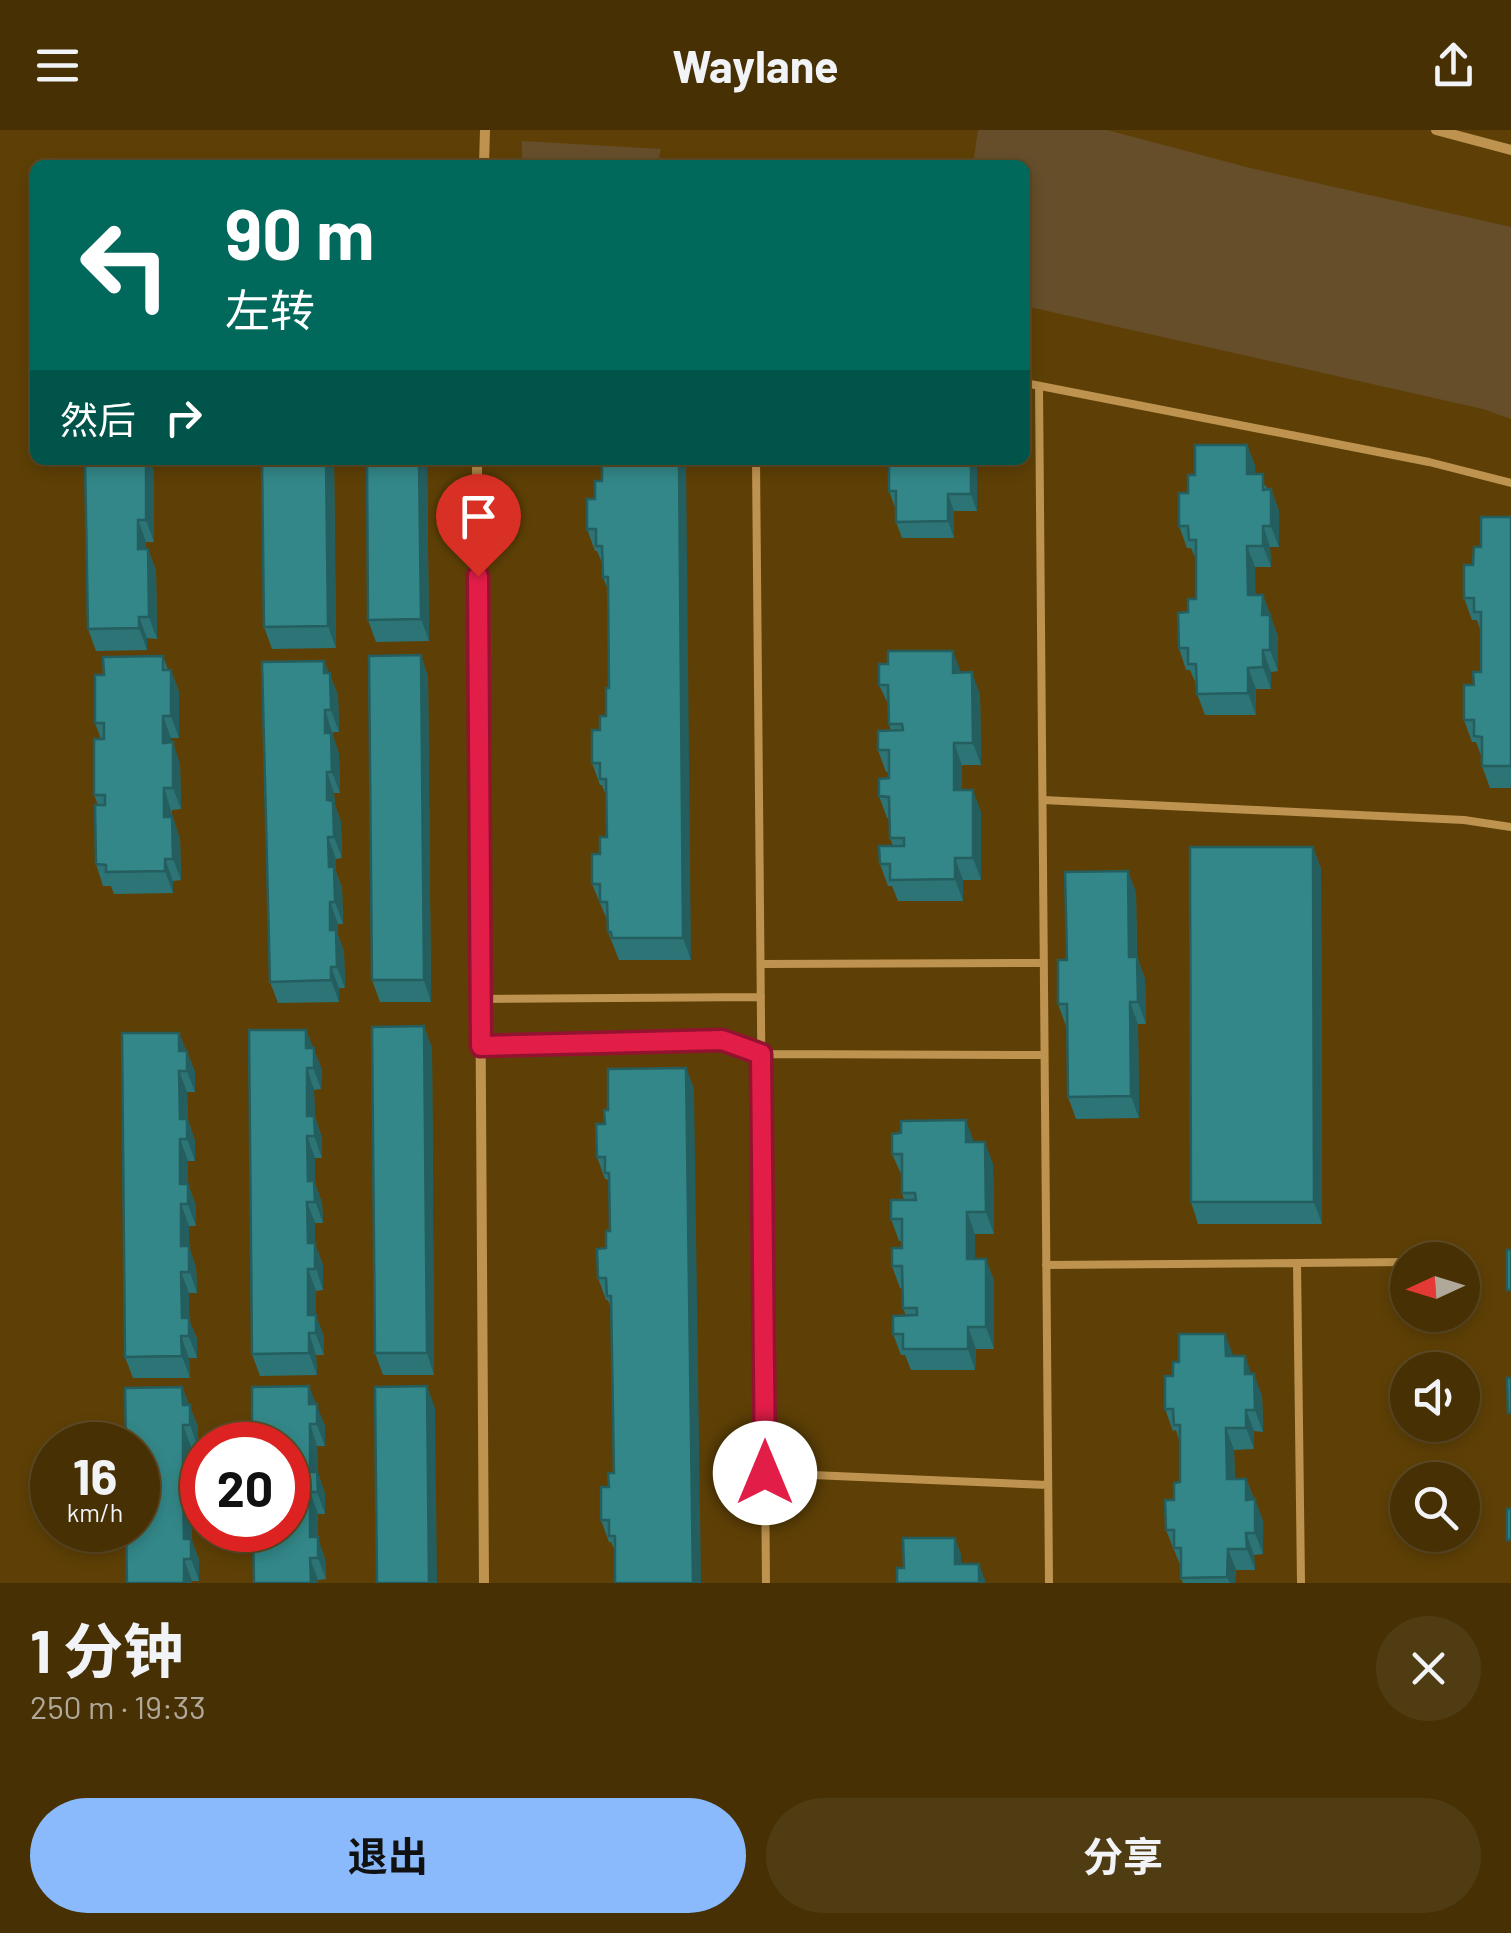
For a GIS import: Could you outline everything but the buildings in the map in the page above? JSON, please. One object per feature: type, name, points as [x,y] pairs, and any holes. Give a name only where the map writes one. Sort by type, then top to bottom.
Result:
[{"type":"street","points":[[484,160],[485,130]]},
{"type":"street","points":[[1436,130],[1511,150]]},
{"type":"street","points":[[477,465],[484,1583]]},
{"type":"lane","points":[[1030,384],[1429,462],[1511,483]]},
{"type":"lane","points":[[1039,386],[1049,1583]]},
{"type":"lane","points":[[756,465],[766,1583]]},
{"type":"lane","points":[[1042,800],[1464,820],[1511,827]]},
{"type":"lane","points":[[761,964],[1044,963]]},
{"type":"lane","points":[[480,1000],[761,997]]},
{"type":"lane","points":[[481,1046],[722,1040],[761,1054],[1044,1055]]},
{"type":"lane","points":[[1046,1264],[1390,1262]]},
{"type":"lane","points":[[1298,1263],[1301,1583]]},
{"type":"lane","points":[[765,1473],[1048,1484]]},
{"type":"shaded area","points":[[978,130],[1107,130],[1250,168],[1511,227],[1511,419],[1483,409],[1030,307],[1030,160],[974,160]]},
{"type":"shaded area","points":[[522,141],[661,149],[658,160],[522,160]]},
{"type":"route","points":[[478,576],[481,1046],[722,1040],[761,1054],[765,1473]]}]
